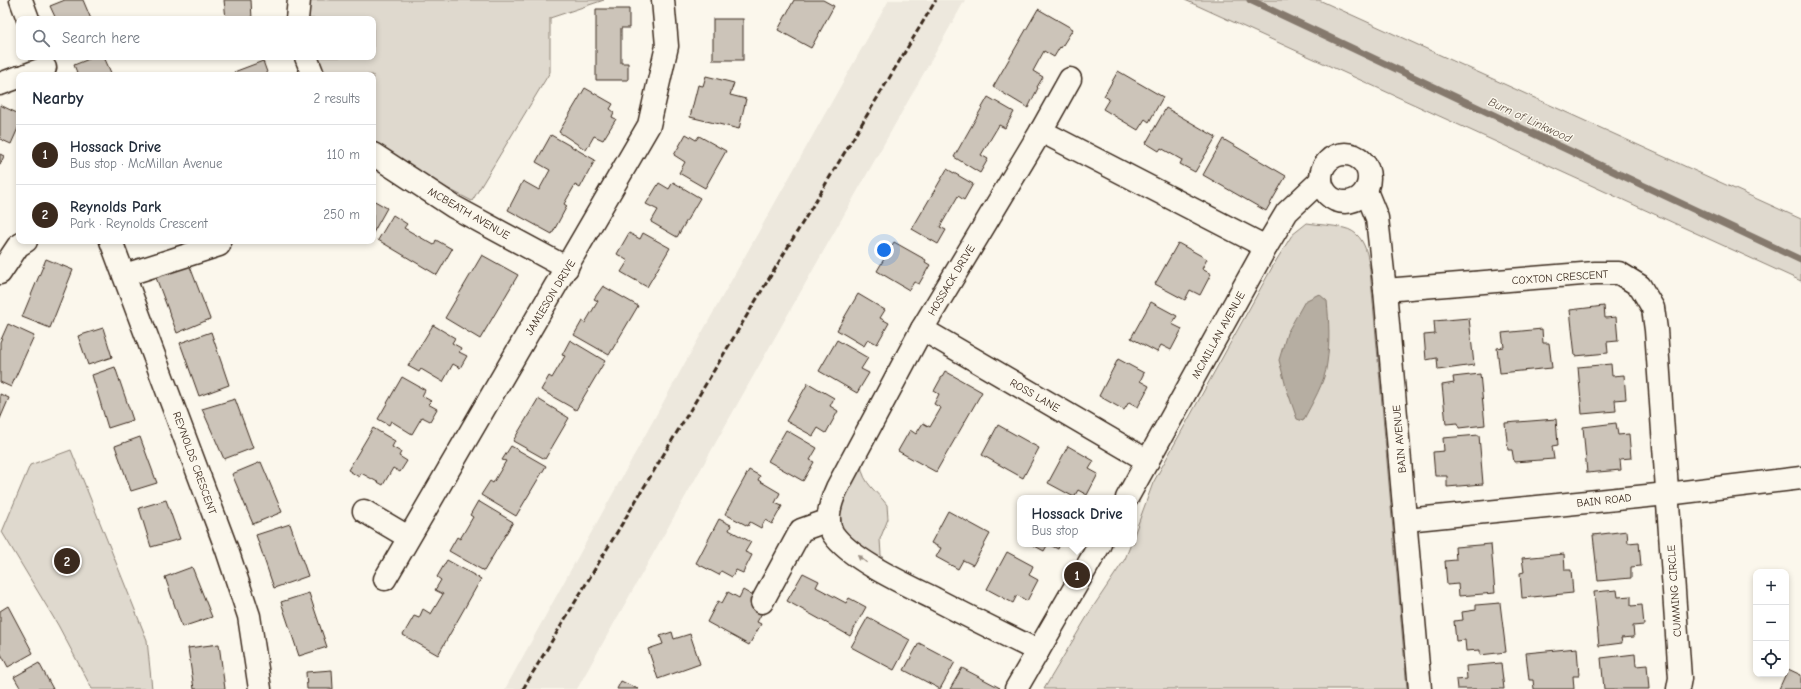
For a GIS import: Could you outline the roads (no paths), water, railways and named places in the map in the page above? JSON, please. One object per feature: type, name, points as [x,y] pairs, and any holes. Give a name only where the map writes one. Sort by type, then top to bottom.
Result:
[{"type":"street","points":[[21,0],[27,16]]},
{"type":"street","points":[[297,16],[299,0]]},
{"type":"street","name":"JAMIESON DRIVE","points":[[385,579],[408,537],[567,268],[649,125],[667,46],[663,0]]},
{"type":"street","points":[[307,60],[312,72]]},
{"type":"street","points":[[0,84],[16,78]]},
{"type":"street","name":"HOSSACK DRIVE","points":[[829,520],[830,503],[837,488],[922,328],[1041,131],[1070,79]]},
{"type":"street","points":[[1041,131],[1266,247]]},
{"type":"street","points":[[1346,153],[1355,155],[1367,166],[1370,174],[1366,191],[1354,201],[1339,202],[1327,194],[1322,188],[1321,180],[1323,168],[1331,158],[1338,154],[1346,153]]},
{"type":"street","name":"MCBEATH AVENUE","points":[[376,156],[454,207],[567,268]]},
{"type":"street","name":"MCMILLAN AVENUE","points":[[1129,495],[1266,247],[1287,212],[1321,180]]},
{"type":"street","name":"BAIN AVENUE","points":[[1366,191],[1377,218],[1385,290],[1420,689]]},
{"type":"street","points":[[0,273],[18,246],[21,244]]},
{"type":"street","name":"REYNOLDS CRESCENT","points":[[112,244],[125,275],[249,616],[260,689]]},
{"type":"street","points":[[125,275],[218,245]]},
{"type":"street","name":"COXTON CRESCENT","points":[[1385,290],[1595,273],[1619,273],[1640,286],[1653,308],[1668,494]]},
{"type":"street","name":"ROSS LANE","points":[[922,328],[1148,461]]},
{"type":"street","name":"BAIN ROAD","points":[[1406,520],[1668,494],[1801,478]]},
{"type":"street","name":"CUMMING CIRCLE","points":[[1668,494],[1680,678],[1678,689]]},
{"type":"street","points":[[364,511],[408,537]]},
{"type":"street","points":[[762,602],[801,530],[829,520],[833,533],[842,543],[867,562],[895,579],[1038,651]]},
{"type":"street","points":[[1016,689],[1098,547]]},
{"type":"waterway","name":"Burn of Linkwood","points":[[1250,0],[1801,260]]},
{"type":"railway","points":[[523,689],[936,0]]},
{"type":"place","name":"Reynolds Park","points":[[67,561]]},
{"type":"place","name":"Hossack Drive","points":[[1077,575]]}]
